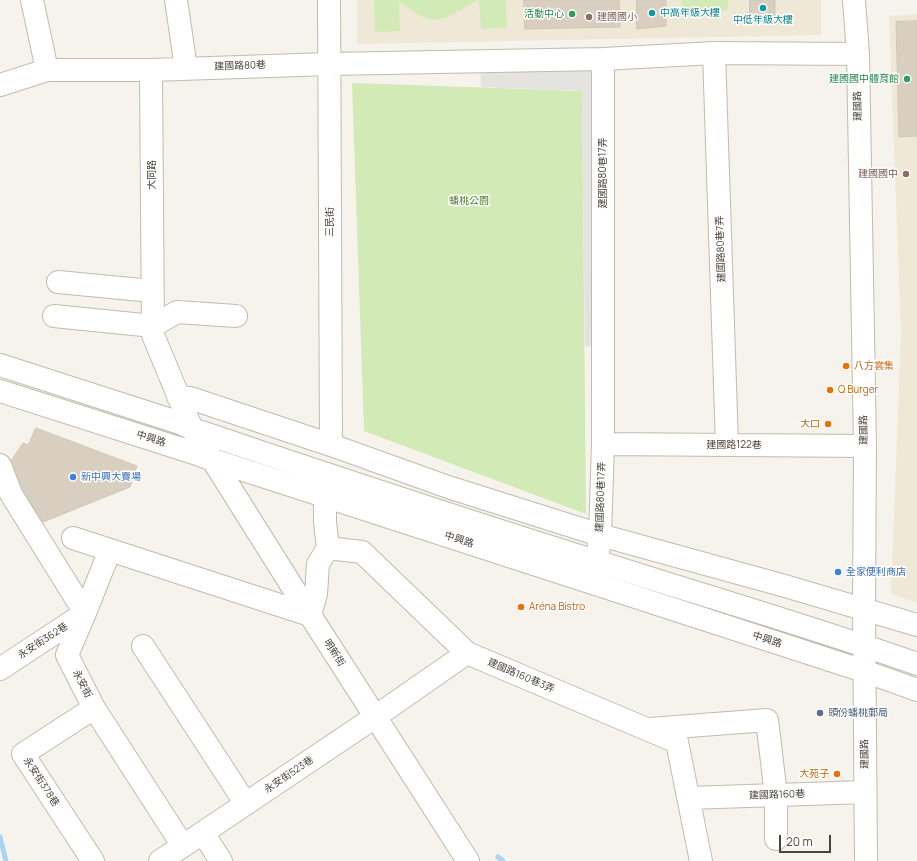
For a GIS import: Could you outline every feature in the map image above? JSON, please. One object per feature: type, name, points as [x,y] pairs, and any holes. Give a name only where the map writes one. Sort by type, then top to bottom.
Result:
[{"type":"street","points":[[32,0],[47,70]]},
{"type":"street","points":[[176,0],[186,68]]},
{"type":"street","name":"三民街","points":[[329,0],[331,445]]},
{"type":"street","name":"建國路","points":[[854,0],[858,54],[865,446],[864,671],[866,861]]},
{"type":"street","points":[[329,64],[604,59],[714,53],[858,54]]},
{"type":"street","name":"建國路80巷7弄","points":[[714,53],[727,445]]},
{"type":"street","name":"建國路80巷17弄","points":[[597,562],[600,535],[603,444],[604,59]]},
{"type":"street","name":"建國路80巷","points":[[151,70],[329,64]]},
{"type":"street","points":[[0,85],[47,70],[151,70]]},
{"type":"street","name":"大同路","points":[[151,70],[153,335],[178,397],[202,444]]},
{"type":"street","points":[[58,282],[152,292]]},
{"type":"street","points":[[54,316],[153,326],[177,312],[236,316]]},
{"type":"street","name":"中興路","points":[[0,365],[180,423],[202,444],[325,497],[864,671],[917,690]]},
{"type":"street","name":"中興路","points":[[0,391],[194,453],[202,444]]},
{"type":"street","points":[[178,397],[190,398],[331,445],[448,487],[600,535],[785,586],[917,625]]},
{"type":"street","name":"中興路","points":[[202,444],[348,481],[597,562],[864,645],[917,664]]},
{"type":"street","name":"明新街","points":[[202,444],[468,861]]},
{"type":"street","name":"建國路122巷","points":[[603,444],[865,446]]},
{"type":"street","points":[[0,465],[5,493],[85,613]]},
{"type":"street","points":[[73,538],[310,615],[316,594],[318,564],[328,548],[325,522],[325,497]]},
{"type":"street","name":"建國路160巷3弄","points":[[328,548],[362,552],[467,653],[677,742],[701,861]]},
{"type":"street","points":[[85,613],[110,550]]},
{"type":"street","name":"永安街362巷","points":[[0,669],[85,613]]},
{"type":"street","name":"永安街","points":[[85,613],[67,655],[94,708],[183,846]]},
{"type":"street","points":[[143,646],[246,804]]},
{"type":"street","name":"永安街523巷","points":[[204,833],[467,653]]},
{"type":"street","name":"永安街378巷","points":[[93,861],[23,754],[94,708]]},
{"type":"street","points":[[646,729],[767,720],[776,795],[776,839]]},
{"type":"street","name":"建國路160巷","points":[[689,798],[865,792]]},
{"type":"street","points":[[160,861],[204,833],[221,861]]},
{"type":"shaded area","name":"建國國小","points":[[357,0],[821,0],[821,35],[357,44]]},
{"type":"shaded area","name":"建國國中","points":[[917,14],[917,603],[891,594],[901,333],[889,16]]},
{"type":"shaded area","points":[[480,66],[597,66],[595,345],[585,347],[582,91],[481,87]]},
{"type":"green space","points":[[374,0],[478,0],[439,20],[421,16],[399,1],[400,31],[375,32]]},
{"type":"green space","points":[[479,0],[506,0],[507,27],[481,29]]},
{"type":"green space","points":[[681,0],[728,0],[728,10],[682,14]]},
{"type":"green space","name":"蟠桃公園","points":[[352,83],[582,91],[586,514],[364,431]]},
{"type":"building","name":"活動中心","points":[[524,0],[619,0],[620,27],[525,29]]},
{"type":"building","name":"中高年級大樓","points":[[637,0],[666,0],[666,26],[637,29]]},
{"type":"building","name":"中低年級大樓","points":[[750,0],[775,0],[775,16],[750,16]]},
{"type":"building","name":"建國國中體育館","points":[[917,21],[917,136],[899,137],[896,22]]},
{"type":"building","name":"新中興大賣場","points":[[36,428],[137,466],[130,487],[38,524],[7,467],[23,443],[28,445]]},
{"type":"waterway","points":[[0,837],[6,861]]},
{"type":"waterway","points":[[498,857],[503,861]]},
{"type":"place","name":"中低年級大樓","points":[[763,8]]},
{"type":"place","name":"中高年級大樓","points":[[652,13]]},
{"type":"place","name":"活動中心","points":[[572,14]]},
{"type":"place","name":"建國國小","points":[[589,17]]},
{"type":"place","name":"建國國中體育館","points":[[907,79]]},
{"type":"place","name":"建國國中","points":[[906,174]]},
{"type":"place","name":"八方雲集","points":[[846,366]]},
{"type":"place","name":"Q Burger","points":[[830,390]]},
{"type":"place","name":"大口","points":[[828,424]]},
{"type":"place","name":"新中興大賣場","points":[[73,477]]},
{"type":"place","name":"全家便利商店","points":[[838,572]]},
{"type":"place","name":"Aréna Bistro","points":[[521,607]]},
{"type":"place","name":"頭份蟠桃郵局","points":[[820,713]]},
{"type":"place","name":"大苑子","points":[[837,774]]}]
